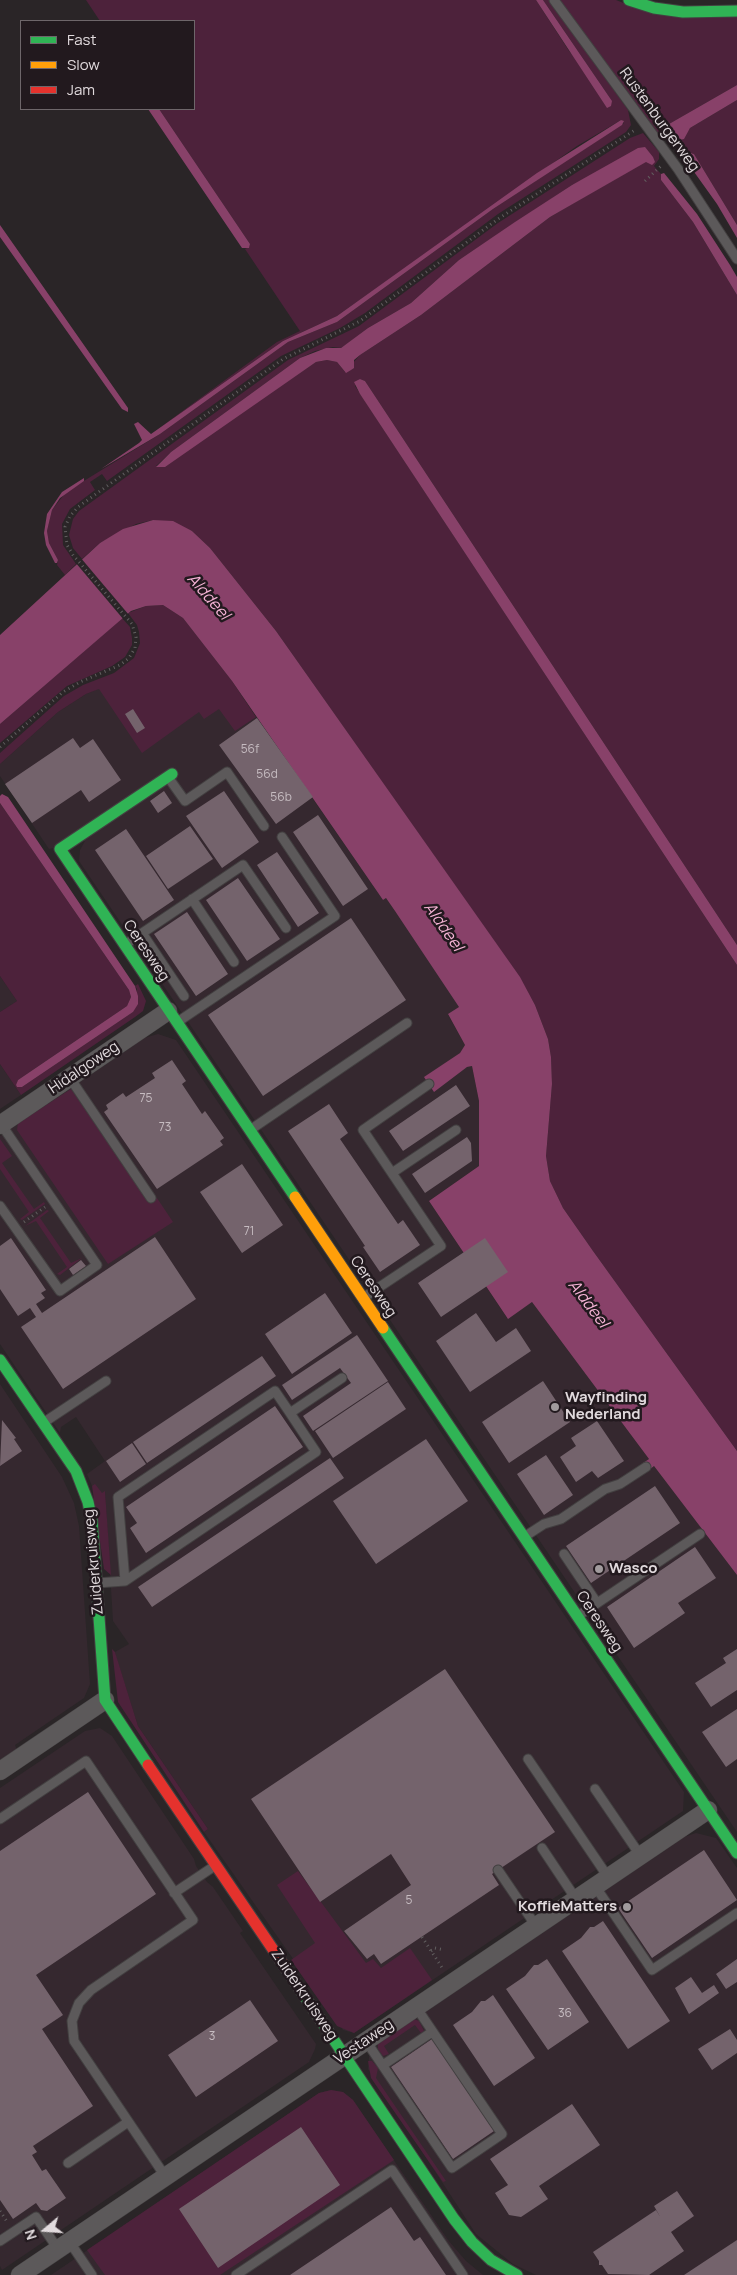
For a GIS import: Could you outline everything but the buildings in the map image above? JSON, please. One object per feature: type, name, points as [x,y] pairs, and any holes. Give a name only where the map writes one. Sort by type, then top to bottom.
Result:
[{"type":"street","points":[[629,0],[654,8],[683,12],[737,11]]},
{"type":"street","name":"Ceresweg","points":[[170,776],[60,849],[737,1852]]},
{"type":"street","name":"Hidalgoweg","points":[[1,1125],[70,1078],[172,1017]]},
{"type":"street","name":"Zuiderkruisweg","points":[[0,1360],[83,1486],[92,1521],[105,1700],[472,2242],[491,2260],[517,2275]]},
{"type":"street","points":[[0,1772],[105,1700]]},
{"type":"street","name":"Vestaweg","points":[[20,2275],[708,1810]]},
{"type":"lane","name":"Rustenburgerweg","points":[[554,0],[702,203],[737,259]]},
{"type":"lane","points":[[170,776],[185,801],[227,772],[264,826]]},
{"type":"lane","points":[[172,1017],[335,916],[282,838]]},
{"type":"lane","points":[[124,945],[243,865],[286,928]]},
{"type":"lane","points":[[192,899],[234,962]]},
{"type":"lane","points":[[142,933],[184,996]]},
{"type":"lane","points":[[249,1130],[407,1023]]},
{"type":"lane","points":[[70,1078],[151,1198]]},
{"type":"lane","points":[[363,1299],[441,1246],[363,1130],[429,1084]]},
{"type":"lane","points":[[0,1206],[60,1290],[98,1265],[1,1125]]},
{"type":"lane","points":[[392,1173],[456,1130]]},
{"type":"lane","points":[[290,1413],[342,1378]]},
{"type":"lane","points":[[43,1423],[106,1381]]},
{"type":"lane","points":[[97,1583],[124,1581],[316,1452],[275,1391],[118,1497],[124,1581]]},
{"type":"lane","points":[[524,1537],[544,1524],[561,1519],[604,1489],[620,1484],[646,1467]]},
{"type":"lane","points":[[577,1616],[700,1534]]},
{"type":"lane","points":[[564,1554],[597,1603]]},
{"type":"lane","points":[[528,1759],[652,1970],[737,1913]]},
{"type":"lane","points":[[0,1819],[86,1761],[193,1920],[91,1990],[78,2002],[72,2021],[74,2041],[165,2176]]},
{"type":"lane","points":[[596,1789],[640,1855]]},
{"type":"lane","points":[[542,1848],[576,1899]]},
{"type":"lane","points":[[174,1892],[216,1864]]},
{"type":"lane","points":[[498,1870],[536,1926]]},
{"type":"lane","points":[[366,2041],[452,2168],[495,2139],[502,2134],[416,2007]]},
{"type":"lane","points":[[383,2066],[432,2032]]},
{"type":"lane","points":[[68,2163],[128,2122]]},
{"type":"lane","points":[[236,2275],[392,2170],[462,2275]]},
{"type":"lane","points":[[0,2241],[36,2217],[92,2275]]},
{"type":"path","points":[[0,747],[62,692],[120,665],[129,658],[135,648],[136,637],[130,622],[73,555],[65,533],[67,521],[78,507],[283,359],[360,321],[498,220],[644,124]]},
{"type":"path","points":[[645,181],[669,157]]},
{"type":"path","points":[[15,1228],[54,1201]]},
{"type":"path","points":[[422,1937],[452,1982]]},
{"type":"path","points":[[431,1951],[435,1948],[444,1950]]},
{"type":"shaded area","points":[[86,0],[536,0],[569,51],[612,101],[543,0],[549,0],[628,110],[631,125],[626,132],[498,214],[365,313],[340,328],[281,356],[107,481],[102,474],[90,482],[95,490],[70,509],[62,524],[63,545],[76,564],[65,575],[57,565],[58,560],[49,543],[47,531],[52,510],[66,492],[160,434],[288,342],[337,322],[493,209],[624,123],[621,120],[577,146],[337,316],[283,341],[158,429],[277,342],[300,331],[245,249],[250,244],[160,110],[195,110],[195,20],[99,20]]},
{"type":"shaded area","points":[[560,0],[616,0],[636,8],[737,15],[737,85],[669,124],[666,131],[658,136]]},
{"type":"shaded area","points":[[737,100],[737,225],[694,154],[687,152],[681,140],[690,128]]},
{"type":"shaded area","points":[[643,133],[659,152],[659,159],[654,166],[661,174],[661,180],[693,222],[737,295],[737,945],[365,381],[360,379],[355,386],[737,965],[737,1451],[563,1208],[550,1181],[546,1156],[552,1084],[551,1057],[548,1039],[535,1005],[520,978],[276,631],[210,548],[192,531],[153,520],[136,524],[100,543],[82,559],[73,548],[69,535],[73,519],[79,511],[288,360],[359,326],[498,223],[630,138]],"holes":[[[653,157],[550,217],[421,315],[360,355],[345,372],[337,362],[327,360],[316,362],[162,466],[156,466],[171,452],[300,358],[315,351],[333,347],[341,348],[368,328],[411,303],[459,260],[572,185],[596,174]]]},
{"type":"shaded area","points":[[163,605],[183,618],[232,681],[256,717],[235,731],[219,709],[204,719],[199,712],[142,753],[99,689],[86,694],[58,712],[0,764],[0,753],[64,696],[83,685],[114,673],[134,658],[140,643],[139,632],[137,625],[128,613],[146,606]]},
{"type":"shaded area","points":[[122,618],[130,627],[132,638],[132,645],[125,657],[112,666],[67,686],[0,743],[0,724]]},
{"type":"shaded area","points":[[110,684],[256,717],[383,900],[386,898],[460,1007],[448,1015],[465,1045],[460,1053],[425,1077],[472,1066],[479,1101],[479,1166],[429,1201],[507,1318],[532,1302],[649,1459],[644,1463],[649,1470],[654,1466],[737,1575],[737,1832],[79,861],[80,850],[85,841],[49,849],[0,776],[0,764],[58,712],[86,694]]},
{"type":"shaded area","points":[[0,803],[129,990],[131,997],[127,1006],[18,1080],[16,1086],[22,1087],[133,1012],[137,989],[135,986],[138,984],[146,1001],[143,1011],[21,1095],[0,1064],[0,1012],[17,1001],[0,976]]},
{"type":"shaded area","points":[[0,976],[17,1001],[0,1012]]},
{"type":"shaded area","points":[[158,1034],[176,1040],[684,1792],[683,1811],[354,2033],[343,2030],[204,1832],[208,1829],[138,1726],[115,1652],[129,1644],[113,1621],[105,1492],[102,1494],[92,1486],[87,1474],[105,1461],[76,1417],[61,1427],[60,1433],[0,1344],[0,1136],[144,1038]]},
{"type":"shaded area","points":[[0,1064],[21,1095],[0,1109]]},
{"type":"shaded area","points":[[71,1089],[149,1202],[157,1198],[173,1222],[108,1264],[17,1130],[18,1123]]},
{"type":"shaded area","points":[[0,1139],[12,1156],[2,1163],[34,1209],[44,1202],[45,1204],[22,1220],[20,1219],[29,1212],[0,1169]]},
{"type":"shaded area","points":[[47,1210],[49,1211],[40,1218],[71,1263],[82,1258],[60,1275],[57,1274],[67,1267],[36,1221],[25,1226]]},
{"type":"shaded area","points":[[0,1384],[62,1477],[74,1503],[79,1526],[90,1684],[84,1698],[15,1745],[17,1750],[0,1761]]},
{"type":"shaded area","points":[[95,1484],[102,1493],[105,1491],[111,1575],[104,1569],[92,1486]]},
{"type":"shaded area","points":[[112,1649],[115,1652],[138,1726],[208,1829],[204,1832],[118,1702]]},
{"type":"shaded area","points":[[100,1728],[112,1736],[194,1859],[196,1866],[243,1931],[240,1933],[316,2044],[309,2062],[2,2270],[0,2266],[0,1788],[85,1731]]},
{"type":"shaded area","points":[[696,1833],[716,1838],[737,1868],[737,2275],[536,2275],[513,2264],[476,2234],[368,2069],[369,2057],[378,2043],[684,1837]]},
{"type":"shaded area","points":[[298,1871],[366,1963],[373,1959],[381,1968],[410,1948],[432,1980],[354,2033],[337,2026],[291,1960],[315,1943],[277,1885]]},
{"type":"shaded area","points":[[414,2019],[419,2021],[424,2031],[421,2033],[415,2025],[384,2046],[389,2054],[383,2056],[378,2049],[378,2043]]},
{"type":"shaded area","points":[[368,2061],[372,2061],[378,2068],[376,2078],[446,2181],[443,2182],[371,2078]]},
{"type":"shaded area","points":[[331,2090],[343,2092],[353,2100],[448,2240],[466,2261],[483,2275],[51,2275],[319,2093]]},
{"type":"shaded area","points":[[331,2090],[343,2092],[353,2100],[394,2160],[220,2275],[105,2275],[87,2250],[319,2093]]},
{"type":"water","points":[[536,0],[543,0],[612,101],[611,106],[607,108]]},
{"type":"water","points":[[737,85],[737,100],[690,128],[684,139],[671,142],[666,135],[669,124]]},
{"type":"water","points":[[149,110],[160,110],[250,244],[249,248],[242,248]]},
{"type":"water","points":[[621,120],[624,121],[622,125],[493,209],[337,322],[288,342],[160,434],[101,469],[142,440],[134,424],[138,422],[151,434],[283,341],[337,316],[537,173]]},
{"type":"water","points":[[645,147],[655,162],[652,165],[646,162],[550,217],[421,315],[360,355],[354,360],[354,368],[351,370],[346,373],[337,362],[327,360],[316,362],[165,467],[156,467],[171,452],[300,358],[326,348],[341,348],[368,328],[411,303],[459,260],[515,222],[572,185],[638,148]]},
{"type":"water","points":[[687,152],[694,154],[737,225],[737,238],[717,204],[687,162]]},
{"type":"water","points":[[664,173],[697,214],[730,265],[737,277],[737,295],[693,222],[661,180],[661,174]]},
{"type":"water","points":[[0,225],[128,408],[128,412],[122,409],[0,237]]},
{"type":"water","points":[[360,379],[365,381],[737,945],[737,965],[360,394],[354,382]]},
{"type":"water","points":[[84,478],[84,481],[60,498],[52,510],[47,531],[49,543],[58,560],[55,563],[46,545],[44,533],[47,514],[62,492]]},
{"type":"water","name":"Alddeel","points":[[153,520],[173,521],[192,531],[210,548],[276,631],[520,977],[535,1005],[548,1039],[551,1057],[552,1084],[546,1156],[550,1181],[563,1208],[737,1451],[737,1575],[654,1466],[649,1470],[643,1463],[649,1459],[532,1302],[508,1319],[429,1201],[479,1166],[479,1101],[472,1066],[467,1067],[434,1092],[424,1077],[460,1053],[465,1045],[448,1014],[459,1007],[386,898],[383,900],[232,681],[183,618],[163,605],[146,606],[131,611],[0,724],[0,635],[100,543],[123,529]]},
{"type":"water","points":[[2,794],[8,797],[135,986],[138,996],[138,1004],[133,1012],[22,1087],[17,1087],[18,1080],[127,1006],[131,997],[129,990],[0,803],[0,796]]},
{"type":"pier","points":[[80,557],[129,615],[124,620],[75,562]]},
{"type":"traffic: fast","points":[[629,0],[654,8],[683,12],[737,11]]},
{"type":"traffic: fast","points":[[172,774],[60,849],[295,1197]]},
{"type":"traffic: fast","points":[[383,1328],[737,1853]]},
{"type":"traffic: fast","points":[[0,1360],[76,1471],[88,1502],[92,1521],[105,1700],[148,1765]]},
{"type":"traffic: fast","points":[[291,1976],[454,2219],[472,2242],[491,2260],[517,2275]]},
{"type":"traffic: slow","points":[[295,1197],[383,1328]]},
{"type":"traffic: jam","points":[[148,1765],[291,1976]]},
{"type":"place","name":"Wayfinding Nederland","points":[[555,1407]]},
{"type":"place","name":"Wasco","points":[[599,1569]]},
{"type":"place","name":"KoffieMatters","points":[[627,1907]]}]
